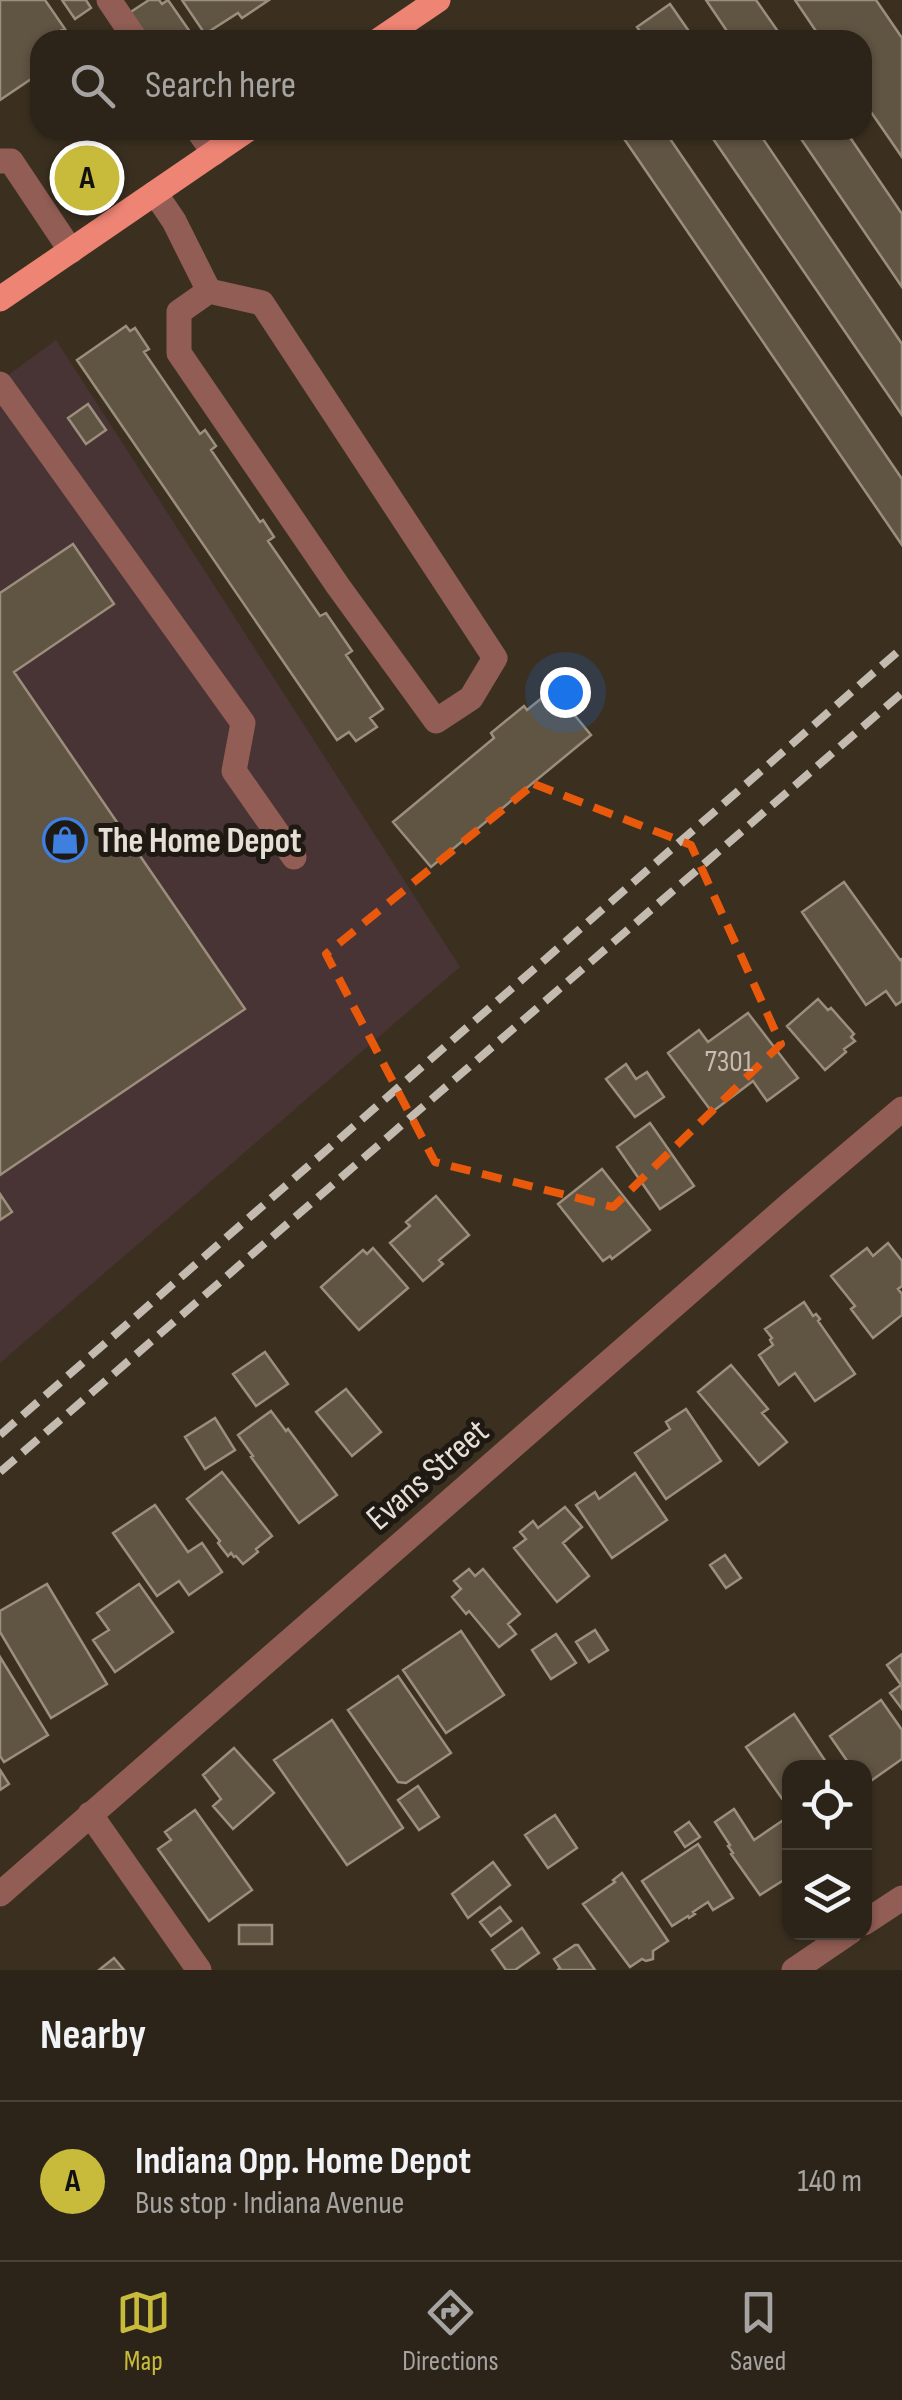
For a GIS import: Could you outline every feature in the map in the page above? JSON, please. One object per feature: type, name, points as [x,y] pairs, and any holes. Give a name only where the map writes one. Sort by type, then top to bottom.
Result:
[{"type":"main road","points":[[392,30],[430,2]]},
{"type":"main road","points":[[0,299],[233,140]]},
{"type":"street","points":[[109,0],[129,30]]},
{"type":"street","points":[[205,140],[214,153]]},
{"type":"street","points":[[0,160],[11,161],[71,250]]},
{"type":"street","points":[[155,193],[209,291]]},
{"type":"street","points":[[209,291],[262,303],[496,658],[470,698],[436,721],[338,586],[179,353],[179,312],[209,291]]},
{"type":"street","points":[[0,384],[243,722],[234,771],[294,857]]},
{"type":"street","name":"Evans Street","points":[[0,1894],[902,1110]]},
{"type":"street","points":[[90,1814],[199,1970]]},
{"type":"street","points":[[872,1918],[902,1898]]},
{"type":"street","points":[[794,1970],[838,1940]]},
{"type":"highlighted area","points":[[534,784],[691,845],[781,1044],[613,1207],[435,1162],[326,954]]},
{"type":"shaded area","points":[[56,340],[460,967],[0,1363],[0,381]]},
{"type":"building","points":[[0,0],[45,0],[65,29],[30,30],[30,80],[0,100]]},
{"type":"building","points":[[62,0],[86,0],[91,8],[75,19]]},
{"type":"building","points":[[149,0],[162,4],[168,0],[189,30],[136,30],[126,15]]},
{"type":"building","points":[[182,0],[269,0],[242,18],[238,13],[211,30],[202,30]]},
{"type":"building","points":[[706,0],[756,0],[777,30],[726,30]]},
{"type":"building","points":[[795,0],[876,0],[902,38],[902,157],[872,114],[872,30],[815,30]]},
{"type":"building","points":[[670,4],[688,30],[639,30],[637,27]]},
{"type":"building","points":[[625,140],[671,140],[902,479],[902,545]]},
{"type":"building","points":[[714,140],[764,140],[902,344],[902,415]]},
{"type":"building","points":[[802,140],[852,140],[902,214],[902,287]]},
{"type":"building","points":[[126,326],[130,331],[135,328],[149,349],[144,352],[200,434],[205,430],[216,446],[211,450],[260,522],[263,520],[274,537],[268,541],[320,616],[326,613],[352,651],[346,655],[383,709],[370,718],[377,727],[356,741],[349,732],[337,740],[77,360]]},
{"type":"building","points":[[88,404],[106,430],[86,444],[68,418]]},
{"type":"building","name":"The Home Depot","points":[[73,544],[114,604],[14,672],[245,1009],[0,1175],[0,593]]},
{"type":"building","points":[[553,689],[591,735],[431,867],[393,822],[494,738],[491,733]]},
{"type":"building","points":[[844,882],[902,959],[902,1001],[896,1005],[886,991],[866,1005],[802,912]]},
{"type":"building","points":[[818,999],[854,1034],[851,1037],[855,1041],[825,1070],[787,1026]]},
{"type":"building","points":[[748,1013],[798,1078],[767,1101],[753,1081],[712,1112],[668,1053],[699,1030],[708,1042]]},
{"type":"building","points":[[626,1064],[636,1079],[647,1072],[664,1097],[635,1117],[606,1079]]},
{"type":"building","points":[[650,1123],[694,1186],[660,1209],[617,1147]]},
{"type":"building","points":[[602,1169],[650,1230],[612,1259],[610,1256],[603,1261],[558,1204]]},
{"type":"building","points":[[0,1194],[12,1212],[0,1220]]},
{"type":"building","points":[[436,1196],[469,1235],[439,1260],[443,1264],[423,1281],[390,1243],[410,1226],[406,1222]]},
{"type":"building","points":[[888,1243],[902,1261],[902,1286],[898,1289],[902,1294],[902,1315],[873,1338],[851,1309],[855,1306],[831,1276],[867,1248],[873,1256]]},
{"type":"building","points":[[373,1248],[408,1288],[359,1330],[321,1287],[363,1250],[367,1254]]},
{"type":"building","points":[[804,1302],[813,1316],[816,1314],[820,1319],[855,1374],[815,1401],[795,1373],[779,1385],[759,1355],[773,1345],[765,1329]]},
{"type":"building","points":[[265,1352],[288,1384],[256,1406],[233,1374]]},
{"type":"building","points":[[731,1365],[768,1409],[762,1413],[787,1442],[759,1465],[698,1392]]},
{"type":"building","points":[[346,1389],[381,1432],[352,1456],[316,1412]]},
{"type":"building","points":[[686,1409],[721,1461],[666,1499],[635,1453],[670,1429],[666,1422]]},
{"type":"building","points":[[271,1411],[337,1495],[299,1523],[238,1435]]},
{"type":"building","points":[[215,1418],[235,1450],[205,1469],[185,1437]]},
{"type":"building","points":[[222,1472],[272,1536],[243,1564],[231,1553],[228,1556],[187,1499]]},
{"type":"building","points":[[635,1473],[667,1520],[612,1558],[576,1505],[595,1492],[599,1499]]},
{"type":"building","points":[[155,1505],[188,1552],[202,1543],[222,1572],[189,1595],[179,1581],[157,1596],[113,1533]]},
{"type":"building","points":[[565,1507],[582,1527],[563,1543],[589,1576],[557,1602],[514,1548],[526,1539],[520,1532],[533,1521],[538,1528]]},
{"type":"building","points":[[725,1555],[741,1578],[726,1588],[710,1565]]},
{"type":"building","points":[[469,1569],[475,1576],[483,1569],[520,1614],[508,1624],[516,1634],[499,1647],[452,1597],[461,1589],[454,1581]]},
{"type":"building","points":[[47,1584],[107,1684],[51,1718],[0,1632],[0,1611]]},
{"type":"building","points":[[139,1584],[173,1632],[115,1672],[93,1640],[109,1630],[97,1613]]},
{"type":"building","points":[[595,1630],[608,1650],[589,1662],[576,1642]]},
{"type":"building","points":[[461,1631],[504,1695],[446,1733],[403,1670]]},
{"type":"building","points":[[556,1634],[576,1663],[551,1679],[532,1650]]},
{"type":"building","points":[[902,1654],[902,1709],[890,1693],[901,1685],[887,1665]]},
{"type":"building","points":[[0,1657],[48,1735],[4,1762],[0,1756]]},
{"type":"building","points":[[398,1676],[451,1753],[406,1783],[398,1782],[348,1710]]},
{"type":"building","points":[[881,1700],[902,1730],[902,1759],[872,1780],[872,1760],[846,1760],[830,1736]]},
{"type":"building","points":[[794,1714],[825,1760],[782,1760],[782,1799],[746,1747]]},
{"type":"building","points":[[332,1720],[403,1828],[347,1865],[274,1760]]},
{"type":"building","points":[[234,1748],[274,1793],[233,1829],[213,1806],[221,1799],[203,1775]]},
{"type":"building","points":[[0,1770],[9,1784],[0,1790]]},
{"type":"building","points":[[418,1786],[439,1817],[419,1830],[398,1800]]},
{"type":"building","points":[[734,1809],[754,1840],[782,1821],[782,1881],[760,1895],[731,1854],[730,1845],[715,1822]]},
{"type":"building","points":[[195,1810],[252,1890],[209,1921],[158,1849],[171,1840],[165,1832]]},
{"type":"building","points":[[555,1815],[577,1848],[548,1868],[525,1835]]},
{"type":"building","points":[[689,1822],[700,1837],[685,1847],[675,1832]]},
{"type":"building","points":[[698,1844],[733,1898],[713,1910],[708,1902],[672,1926],[642,1881]]},
{"type":"building","points":[[493,1862],[510,1885],[468,1918],[452,1894]]},
{"type":"building","points":[[622,1873],[668,1941],[653,1951],[653,1959],[642,1959],[630,1967],[583,1904]]},
{"type":"building","points":[[500,1907],[511,1921],[491,1936],[480,1922]]},
{"type":"building","points":[[239,1925],[272,1925],[272,1944],[239,1944]]},
{"type":"building","points":[[522,1928],[539,1953],[515,1970],[506,1970],[492,1950]]},
{"type":"building","points":[[575,1945],[595,1970],[558,1970],[554,1959]]},
{"type":"building","points":[[114,1958],[124,1970],[99,1970]]},
{"type":"railway","points":[[0,1435],[902,648]]},
{"type":"railway","points":[[0,1472],[902,693]]},
{"type":"place","name":"Indiana Opp. Home Depot","points":[[87,178]]},
{"type":"place","name":"The Home Depot","points":[[65,840]]}]
